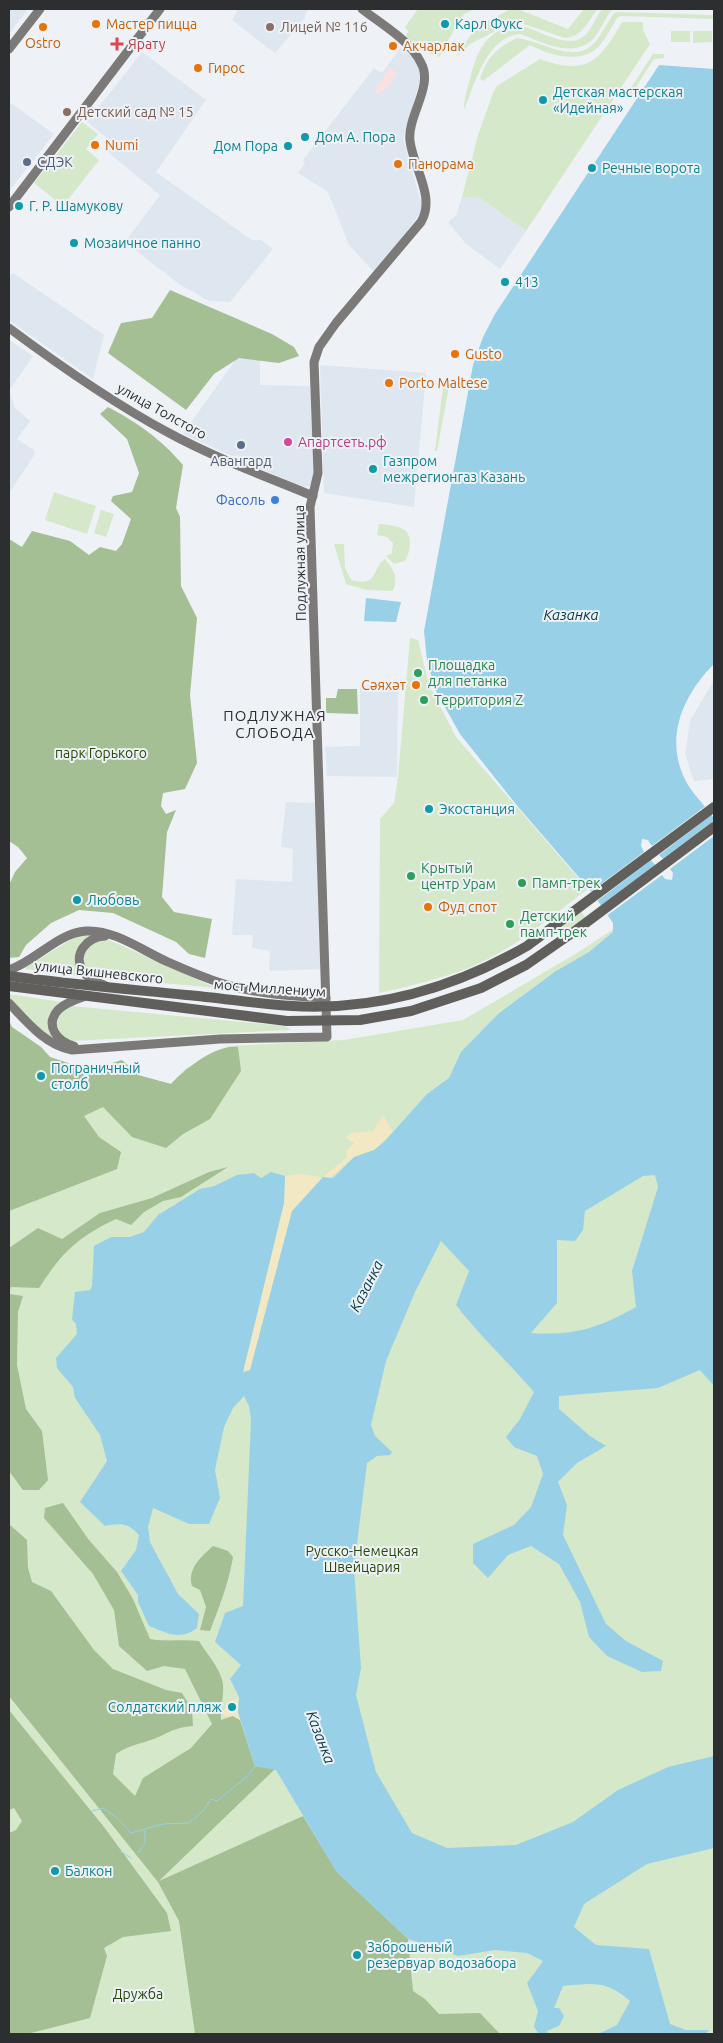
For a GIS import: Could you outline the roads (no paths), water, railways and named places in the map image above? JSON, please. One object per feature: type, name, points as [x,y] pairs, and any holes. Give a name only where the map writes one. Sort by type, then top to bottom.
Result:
[{"type":"main road","name":"мост Миллениум","points":[[187,995],[292,1006],[324,1006],[379,1002],[431,991],[494,965],[527,946],[714,807]]},
{"type":"main road","name":"мост Миллениум","points":[[186,1009],[316,1022],[378,1018],[457,998],[505,976],[550,949],[714,827]]},
{"type":"main road","name":"улица Вишневского","points":[[9,976],[187,995]]},
{"type":"main road","name":"улица Вишневского","points":[[9,986],[186,1009]]},
{"type":"street","points":[[9,41],[34,9]]},
{"type":"street","points":[[9,49],[40,9]]},
{"type":"street","points":[[9,207],[160,9]]},
{"type":"street","name":"Подлужная улица","points":[[92,1048],[220,1039],[327,1037],[310,507],[318,473],[313,370],[316,354],[336,323],[421,222],[426,211],[422,184],[410,140],[413,118],[424,84],[422,64],[415,53],[362,9]]},
{"type":"street","name":"улица Толстого","points":[[9,328],[116,402],[169,433],[212,454],[313,496]]},
{"type":"street","points":[[9,970],[26,963],[73,934],[86,931],[110,935],[167,962],[224,984],[252,990],[326,998]]},
{"type":"street","points":[[110,935],[88,941],[80,954],[79,961],[86,976],[113,988]]},
{"type":"street","points":[[83,997],[70,1002],[58,1011],[54,1016],[52,1028],[57,1036],[66,1044],[92,1048]]},
{"type":"street","points":[[9,1003],[54,1044],[72,1050],[92,1048]]},
{"type":"water","name":"Казанка","points":[[659,65],[714,69],[714,664],[692,691],[685,705],[679,721],[677,753],[688,785],[714,818],[714,1386],[700,1370],[658,1388],[559,1396],[559,1409],[590,1436],[606,1446],[577,1463],[558,1482],[567,1505],[563,1535],[606,1624],[626,1641],[663,1661],[661,1671],[642,1672],[607,1656],[589,1637],[580,1602],[559,1564],[531,1546],[508,1555],[488,1578],[473,1563],[473,1544],[514,1525],[531,1507],[543,1474],[537,1456],[514,1447],[506,1437],[520,1419],[534,1392],[456,1305],[469,1271],[441,1241],[415,1292],[386,1361],[371,1425],[375,1436],[392,1452],[390,1455],[377,1456],[367,1463],[354,1568],[361,1668],[356,1695],[376,1772],[412,1833],[447,1848],[516,1845],[573,1822],[618,1790],[668,1767],[714,1756],[714,1848],[647,1864],[584,1904],[574,1927],[596,1945],[649,1949],[670,2024],[686,2030],[710,2030],[705,2034],[598,2034],[617,2025],[630,2001],[614,1989],[606,1986],[582,1984],[563,1986],[554,2008],[559,2008],[564,2016],[559,2026],[547,2031],[548,2034],[539,2034],[534,2027],[538,2011],[527,1983],[543,1961],[527,1953],[495,1950],[458,1956],[408,1939],[336,1871],[276,1770],[255,1766],[238,1712],[239,1697],[230,1679],[241,1665],[215,1642],[225,1613],[243,1606],[251,1420],[249,1406],[244,1396],[233,1408],[224,1427],[215,1470],[220,1498],[209,1524],[189,1524],[153,1508],[148,1527],[150,1542],[178,1594],[199,1614],[197,1628],[191,1632],[179,1635],[149,1626],[138,1602],[138,1595],[121,1571],[136,1550],[139,1535],[128,1526],[116,1524],[105,1526],[80,1502],[107,1461],[100,1435],[75,1398],[73,1387],[57,1368],[56,1358],[77,1334],[76,1324],[72,1319],[75,1292],[90,1290],[92,1286],[94,1246],[111,1237],[130,1237],[144,1232],[158,1215],[200,1189],[214,1186],[237,1175],[254,1173],[261,1178],[271,1172],[285,1176],[284,1203],[243,1372],[250,1370],[292,1211],[323,1177],[333,1178],[354,1157],[374,1150],[384,1142],[427,1094],[449,1078],[461,1052],[498,1014],[556,971],[589,952],[613,932],[613,923],[590,890],[519,808],[460,734],[436,691],[427,661],[424,631],[473,365],[483,337],[495,314]],"holes":[[[655,1175],[658,1187],[632,1271],[636,1307],[586,1329],[560,1333],[531,1333],[557,1303],[557,1240],[575,1241],[583,1230],[585,1211],[643,1176]]]},
{"type":"water","points":[[366,598],[401,602],[396,622],[364,621]]},
{"type":"waterway","points":[[92,1811],[103,1808],[117,1818],[131,1833],[163,1824],[189,1823],[203,1811],[211,1799],[217,1801],[243,1780],[256,1765]]},
{"type":"waterway","points":[[138,1853],[145,1843],[145,1830]]},
{"type":"waterway","points":[[120,1851],[131,1858]]},
{"type":"place","name":"Мастер пицца","points":[[96,24]]},
{"type":"place","name":"Карл Фукс","points":[[445,24]]},
{"type":"place","name":"Ostro","points":[[43,27]]},
{"type":"place","name":"Лицей № 116","points":[[270,27]]},
{"type":"place","name":"Ярату","points":[[117,44]]},
{"type":"place","name":"Акчарлак","points":[[393,46]]},
{"type":"place","name":"Гирос","points":[[198,68]]},
{"type":"place","name":"Детская мастерская «Идейная»","points":[[543,100]]},
{"type":"place","name":"Детский сад № 15","points":[[67,112]]},
{"type":"place","name":"Дом А. Пора","points":[[305,137]]},
{"type":"place","name":"Numi","points":[[95,145]]},
{"type":"place","name":"Дом Пора","points":[[288,146]]},
{"type":"place","name":"СДЭК","points":[[27,162]]},
{"type":"place","name":"Панорама","points":[[398,164]]},
{"type":"place","name":"Речные ворота","points":[[592,168]]},
{"type":"place","name":"Г. Р. Шамукову","points":[[19,206]]},
{"type":"place","name":"Мозаичное панно","points":[[74,243]]},
{"type":"place","name":"413","points":[[505,282]]},
{"type":"place","name":"Gusto","points":[[455,354]]},
{"type":"place","name":"Porto Maltese","points":[[389,383]]},
{"type":"place","name":"Апартсеть.рф","points":[[288,442]]},
{"type":"place","name":"Авангард","points":[[241,445]]},
{"type":"place","name":"Газпром межрегионгаз Казань","points":[[373,469]]},
{"type":"place","name":"Фасоль","points":[[275,500]]},
{"type":"place","name":"Площадка для петанка","points":[[418,673]]},
{"type":"place","name":"Сәяхәт","points":[[416,685]]},
{"type":"place","name":"Территория Z","points":[[424,700]]},
{"type":"place","name":"Экостанция","points":[[429,809]]},
{"type":"place","name":"Крытый центр Урам","points":[[411,876]]},
{"type":"place","name":"Памп-трек","points":[[522,883]]},
{"type":"place","name":"Любовь","points":[[77,900]]},
{"type":"place","name":"Фуд спот","points":[[428,907]]},
{"type":"place","name":"Детский памп-трек","points":[[510,924]]},
{"type":"place","name":"Пограничный столб","points":[[41,1076]]},
{"type":"place","name":"Солдатский пляж","points":[[232,1707]]},
{"type":"place","name":"Балкон","points":[[55,1871]]},
{"type":"place","name":"Заброшеный резервуар водозабора","points":[[357,1955]]},
{"type":"district","name":"ПОДЛУЖНАЯ СЛОБОДА","points":[[275,724]]},
{"type":"park label","name":"парк Горького","points":[[101,753]]},
{"type":"park label","name":"Русско-Немецкая Швейцария","points":[[362,1559]]},
{"type":"park label","name":"Дружба","points":[[138,1994]]}]
